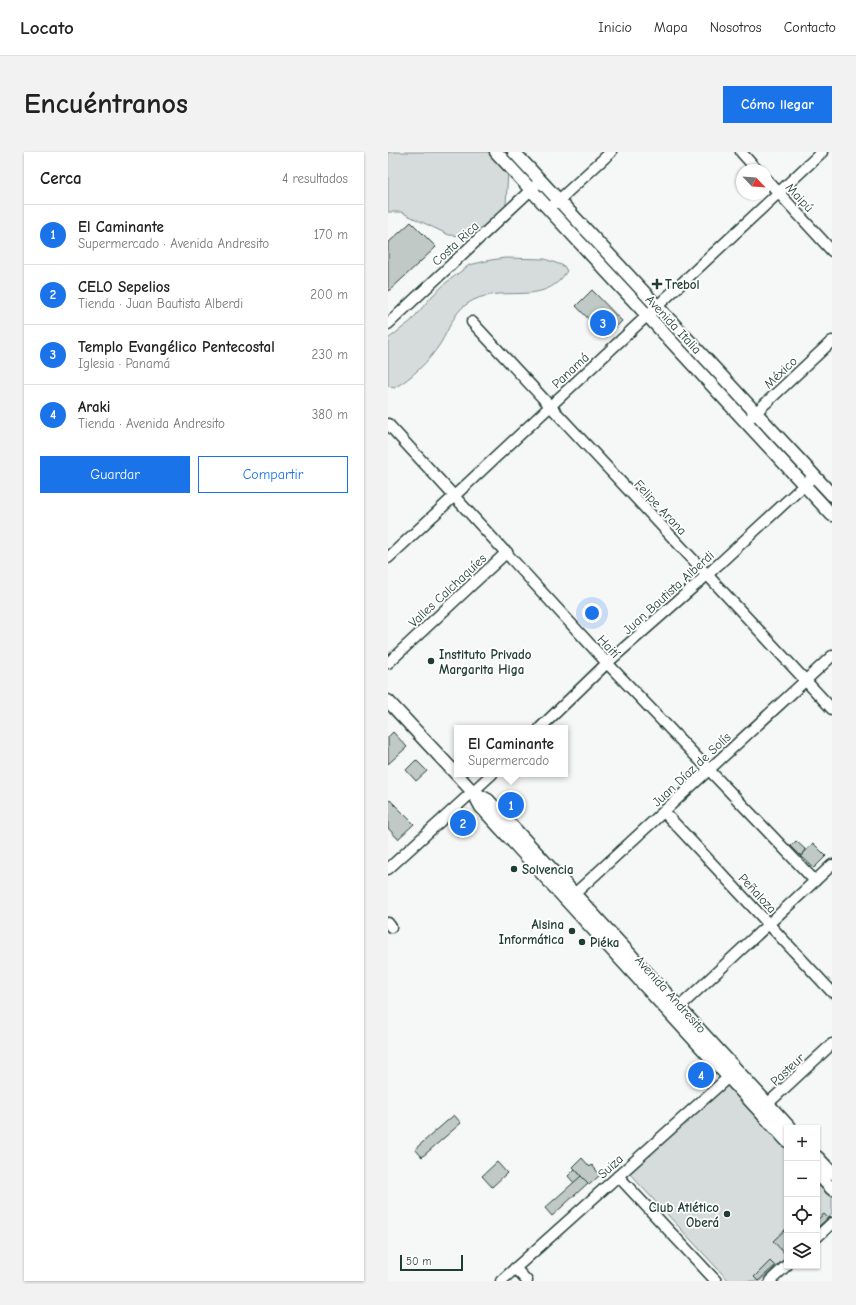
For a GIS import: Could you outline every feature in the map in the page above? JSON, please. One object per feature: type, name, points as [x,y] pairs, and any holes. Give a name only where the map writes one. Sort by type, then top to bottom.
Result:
[{"type":"main road","name":"Avenida Italia","points":[[496,152],[832,516]]},
{"type":"main road","name":"Avenida Italia","points":[[514,152],[832,495]]},
{"type":"main road","name":"Avenida Andresito","points":[[388,701],[454,772]]},
{"type":"main road","name":"Avenida Andresito","points":[[459,777],[473,792],[488,800],[571,897],[764,1108],[784,1137]]},
{"type":"main road","name":"Avenida Andresito","points":[[764,1108],[786,1125]]},
{"type":"main road","points":[[820,1160],[832,1173]]},
{"type":"main road","points":[[820,1176],[832,1189]]},
{"type":"street","points":[[549,209],[611,152]]},
{"type":"street","points":[[741,152],[752,164]]},
{"type":"street","name":"Panamá","points":[[388,558],[822,152]]},
{"type":"street","name":"Costa Rica","points":[[388,324],[541,181]]},
{"type":"street","name":"Maipú","points":[[772,185],[832,251]]},
{"type":"street","name":"Felipe Arana","points":[[472,322],[832,709]]},
{"type":"street","name":"México","points":[[746,422],[832,342]]},
{"type":"street","name":"Haití","points":[[388,424],[507,552],[606,663],[815,881]]},
{"type":"street","name":"Juan Bautista Alberdi","points":[[543,725],[606,663],[707,575],[814,476]]},
{"type":"street","name":"Valles Calchaquíes","points":[[388,663],[507,552]]},
{"type":"street","name":"Juan Díaz de Solís","points":[[571,897],[832,656]]},
{"type":"street","points":[[388,870],[489,777]]},
{"type":"street","name":"Peñaloza","points":[[664,812],[832,992]]},
{"type":"street","points":[[675,1011],[832,865]]},
{"type":"street","name":"Pasteur","points":[[764,1108],[832,1044]]},
{"type":"street","name":"Suiza","points":[[500,1281],[732,1074]]},
{"type":"street","points":[[618,1176],[716,1281]]},
{"type":"street","points":[[820,1234],[832,1223]]},
{"type":"street","points":[[515,1268],[527,1281]]},
{"type":"street","points":[[770,1281],[784,1268]]},
{"type":"shaded area","points":[[388,152],[502,152],[508,171],[506,204],[502,216],[486,233],[462,236],[449,235],[401,212],[388,212]]},
{"type":"shaded area","points":[[505,258],[545,259],[564,266],[567,271],[557,283],[546,289],[533,293],[493,295],[480,298],[467,304],[458,312],[431,357],[414,374],[401,384],[394,388],[388,386],[388,339],[411,321],[432,296],[447,282],[469,265]]},
{"type":"shaded area","name":"Club Atlético Oberá","points":[[728,1081],[784,1141],[784,1259],[760,1281],[729,1281],[629,1173]]},
{"type":"shaded area","points":[[820,1180],[832,1193],[832,1214],[820,1225]]},
{"type":"building","points":[[411,222],[436,247],[388,292],[388,243]]},
{"type":"building","points":[[592,290],[622,321],[606,337],[576,306]]},
{"type":"building","points":[[393,732],[407,747],[388,764],[388,737]]},
{"type":"building","points":[[416,760],[427,771],[416,781],[406,770]]},
{"type":"building","points":[[390,800],[414,824],[398,839],[388,828],[388,802]]},
{"type":"building","points":[[466,811],[477,820],[459,837],[449,827]]},
{"type":"building","points":[[796,841],[806,850],[801,856],[791,846]]},
{"type":"building","points":[[813,843],[826,856],[814,868],[801,856]]},
{"type":"building","points":[[454,1115],[461,1123],[422,1157],[415,1149]]},
{"type":"building","points":[[582,1158],[590,1167],[592,1165],[600,1175],[589,1185],[573,1167]]},
{"type":"building","points":[[497,1162],[507,1173],[492,1187],[482,1176]]},
{"type":"building","points":[[575,1169],[581,1176],[574,1183],[568,1176]]},
{"type":"building","points":[[581,1176],[588,1183],[552,1216],[545,1208]]},
{"type":"building","points":[[824,1214],[828,1218],[820,1225],[820,1217]]},
{"type":"building","points":[[784,1231],[784,1253],[773,1241]]},
{"type":"building","points":[[770,1261],[775,1266],[758,1281],[754,1277]]},
{"type":"place","name":"Trebol","points":[[657,284]]},
{"type":"place","name":"Templo Evangélico Pentecostal","points":[[603,323]]},
{"type":"place","name":"Instituto Privado Margarita Higa","points":[[431,661]]},
{"type":"place","name":"El Caminante","points":[[511,805]]},
{"type":"place","name":"CELO Sepelios","points":[[463,823]]},
{"type":"place","name":"Solvencia","points":[[514,869]]},
{"type":"place","name":"Alsina Informática","points":[[572,931]]},
{"type":"place","name":"Piéka","points":[[582,942]]},
{"type":"place","name":"Araki","points":[[701,1075]]},
{"type":"place","name":"Club Atlético Oberá","points":[[727,1214]]}]
